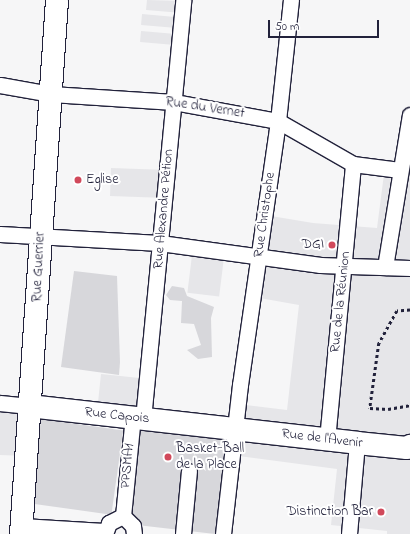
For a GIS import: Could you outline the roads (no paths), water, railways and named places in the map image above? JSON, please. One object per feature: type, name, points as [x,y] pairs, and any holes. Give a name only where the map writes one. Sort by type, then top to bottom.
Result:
[{"type":"main road","name":"Rue Guerrier","points":[[25,530],[29,406],[57,0]]},
{"type":"main road","name":"Rue Capois","points":[[29,406],[138,417],[234,429]]},
{"type":"main road","name":"Rue de l'Avenir","points":[[234,429],[407,448],[410,446]]},
{"type":"street","name":"Rue Alexandre Pétion","points":[[138,417],[160,243],[183,0]]},
{"type":"street","name":"Rue Christophe","points":[[223,534],[234,429],[278,121],[291,0]]},
{"type":"street","name":"Rue du Vernet","points":[[0,85],[51,94],[174,102],[278,121],[354,164],[400,170]]},
{"type":"street","points":[[385,267],[410,115]]},
{"type":"street","name":"Rue de la Réunion","points":[[327,440],[354,164]]},
{"type":"street","points":[[0,234],[41,235],[160,243],[344,267],[410,268]]},
{"type":"street","name":"Rue Capois","points":[[0,403],[29,406]]},
{"type":"street","name":"PPSMA1","points":[[123,516],[138,417]]},
{"type":"street","points":[[349,534],[357,443]]},
{"type":"street","points":[[183,534],[189,471]]},
{"type":"street","points":[[25,530],[105,533],[109,523],[123,516],[133,526],[134,534],[137,534]]},
{"type":"place","name":"Eglise","points":[[78,180]]},
{"type":"place","name":"DGI","points":[[332,245]]},
{"type":"place","name":"Basket-Ball de la Place","points":[[168,457]]},
{"type":"place","name":"Distinction Bar","points":[[381,512]]}]
